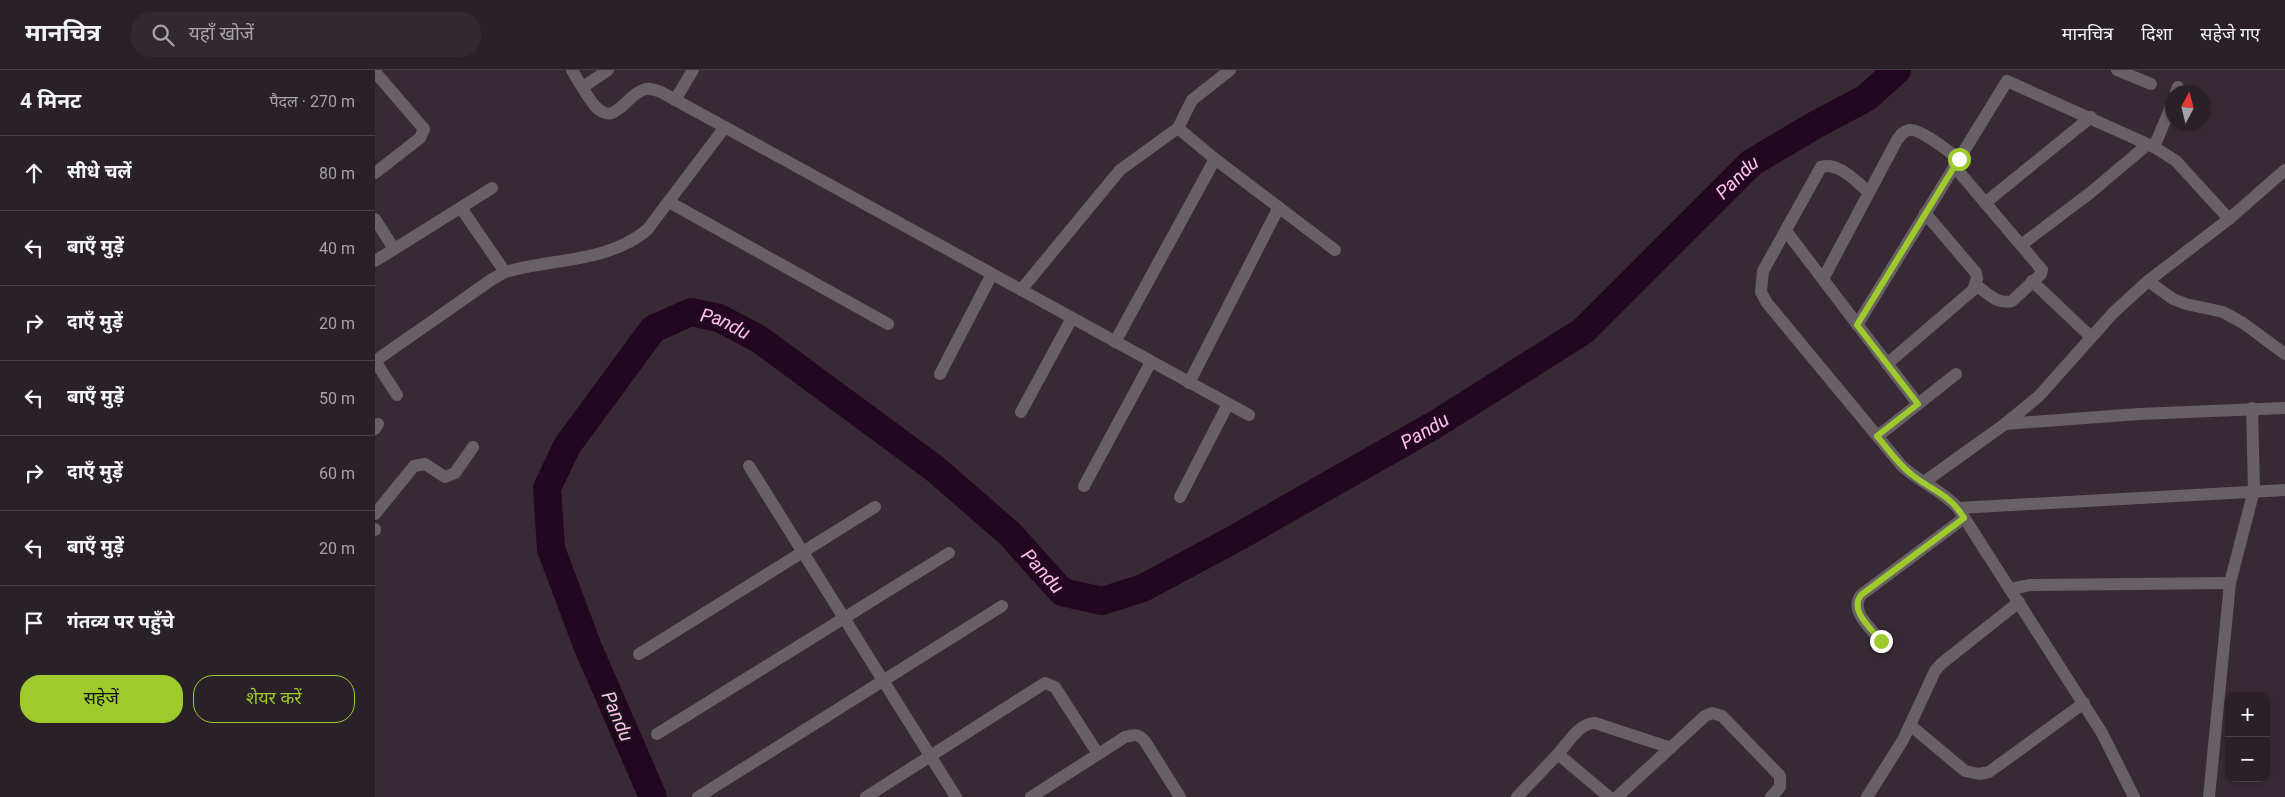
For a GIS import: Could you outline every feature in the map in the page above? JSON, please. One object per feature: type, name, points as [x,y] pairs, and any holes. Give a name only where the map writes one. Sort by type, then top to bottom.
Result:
[{"type":"street","points":[[572,70],[596,106],[604,113],[612,113],[621,109],[635,94],[643,89],[652,89],[725,127],[1249,415]]},
{"type":"street","points":[[583,87],[608,70]]},
{"type":"street","points":[[675,100],[693,70]]},
{"type":"street","points":[[1021,290],[1120,170],[1178,128],[1192,100],[1229,70]]},
{"type":"street","points":[[2117,70],[2151,84]]},
{"type":"street","points":[[375,72],[424,129],[420,138],[375,173]]},
{"type":"street","points":[[1857,325],[2009,75],[2151,146],[2176,161],[2229,219]]},
{"type":"street","points":[[1985,203],[2091,117]]},
{"type":"street","points":[[2021,245],[2151,146],[2165,118]]},
{"type":"street","points":[[397,395],[375,361],[505,272],[602,254],[621,248],[647,230],[725,127]]},
{"type":"street","points":[[1178,128],[1215,159],[1335,250]]},
{"type":"street","points":[[1823,280],[1897,140],[1903,133],[1911,130],[1921,133],[1956,163],[1985,203],[2042,270],[2012,301],[2008,302],[1995,300],[1976,285]]},
{"type":"street","points":[[1115,342],[1215,159]]},
{"type":"street","points":[[1869,192],[1835,166],[1821,167],[1763,271],[1761,292],[1767,303],[1902,466],[1913,476],[1950,499],[1961,513],[2103,733],[2134,797]]},
{"type":"street","points":[[1924,482],[2005,424],[2039,396],[2113,313],[2148,281],[2229,219],[2285,170]]},
{"type":"street","points":[[375,261],[492,188]]},
{"type":"street","points":[[669,202],[888,324]]},
{"type":"street","points":[[461,208],[505,272]]},
{"type":"street","points":[[1189,383],[1279,208]]},
{"type":"street","points":[[1887,364],[1973,290],[1976,285],[1976,273],[1925,212]]},
{"type":"street","points":[[375,219],[394,250]]},
{"type":"street","points":[[1786,231],[1918,404]]},
{"type":"street","points":[[939,374],[993,274]]},
{"type":"street","points":[[2032,281],[2091,337]]},
{"type":"street","points":[[2148,281],[2173,300],[2223,312],[2243,323],[2285,354]]},
{"type":"street","points":[[1021,412],[1072,318]]},
{"type":"street","points":[[1084,486],[1151,362]]},
{"type":"street","points":[[1877,436],[1956,374]]},
{"type":"street","points":[[1180,497],[1228,404]]},
{"type":"street","points":[[2005,424],[2252,408],[2285,408]]},
{"type":"street","points":[[2209,797],[2231,583],[2254,490],[2252,408]]},
{"type":"street","points":[[375,514],[414,466],[425,464],[445,477],[451,476],[473,447]]},
{"type":"street","points":[[749,466],[956,797]]},
{"type":"street","points":[[1881,641],[1858,611],[1858,600],[1861,595],[1961,513],[2254,490],[2285,490]]},
{"type":"street","points":[[639,654],[875,507]]},
{"type":"street","points":[[657,734],[949,553]]},
{"type":"street","points":[[2011,589],[2030,586],[2231,583]]},
{"type":"street","points":[[1867,797],[1895,753],[1935,671],[1941,664],[2019,602]]},
{"type":"street","points":[[698,797],[1002,606]]},
{"type":"street","points":[[866,797],[1045,683],[1055,686],[1099,754]]},
{"type":"street","points":[[1910,725],[1965,771],[1979,774],[1989,772],[2084,703]]},
{"type":"street","points":[[1617,797],[1705,716],[1717,713],[1780,776],[1780,787],[1771,797]]},
{"type":"street","points":[[1517,797],[1579,730],[1589,723],[1595,723],[1671,748]]},
{"type":"street","points":[[1031,797],[1125,737],[1135,734],[1142,737],[1180,797]]},
{"type":"street","points":[[1558,754],[1609,797]]},
{"type":"waterway","name":"Pandu","points":[[653,797],[587,645],[551,549],[547,488],[567,446],[653,329],[691,312],[719,318],[759,339],[934,468],[1010,534],[1062,592],[1102,601],[1143,588],[1238,537],[1436,424],[1583,331],[1751,163],[1815,125],[1866,98],[1897,70]]},
{"type":"route","points":[[1881,641],[1858,611],[1856,605],[1861,595],[1964,518],[1950,499],[1913,476],[1902,466],[1877,436],[1918,404],[1857,325],[1959,159]]}]
